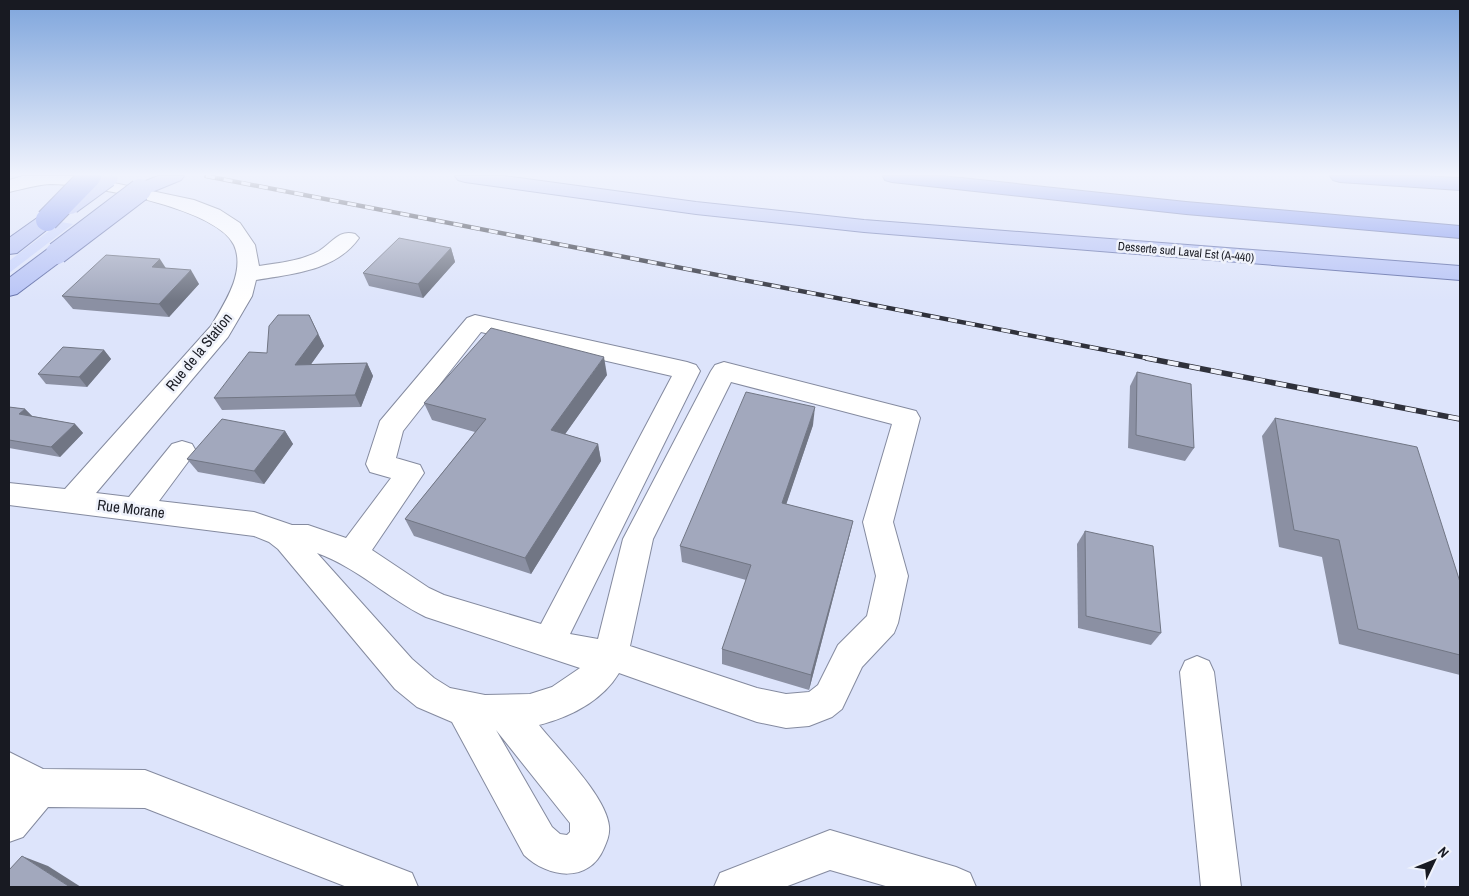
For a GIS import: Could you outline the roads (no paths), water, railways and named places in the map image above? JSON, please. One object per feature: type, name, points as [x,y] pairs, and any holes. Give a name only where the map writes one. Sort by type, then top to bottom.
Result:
[{"type":"highway","points":[[1297,218],[1460,232]]},
{"type":"main road","points":[[9,248],[50,218]]},
{"type":"main road","points":[[9,290],[103,218]]},
{"type":"main road","name":"Desserte sud Laval Est (A-440)","points":[[788,218],[855,225],[1460,274]]},
{"type":"street","name":"Rue de la Station","points":[[71,502],[220,331],[238,303],[247,275],[247,253],[237,233],[220,218]]},
{"type":"street","points":[[247,275],[322,259],[335,251],[348,238]]},
{"type":"street","points":[[352,553],[410,473],[380,464],[390,428],[475,323],[688,371],[550,642]]},
{"type":"street","points":[[287,538],[308,537],[352,553],[418,598],[437,607],[582,653],[611,655],[757,705],[786,711],[809,709],[820,705],[830,697],[850,656],[882,623],[892,576],[878,522],[907,418],[724,372],[638,539],[611,655],[596,678],[582,690],[558,702],[532,711],[507,714],[463,708],[451,706],[428,695],[404,674],[287,538]]},
{"type":"street","points":[[136,509],[182,451]]},
{"type":"street","name":"Rue Morane","points":[[9,494],[254,524],[277,530],[287,538]]},
{"type":"street","points":[[1197,672],[1221,887]]},
{"type":"street","points":[[463,708],[546,852],[563,856],[576,853],[586,844],[591,833],[591,822],[586,813],[507,714]]},
{"type":"street","points":[[9,822],[24,780],[145,789],[398,887]]},
{"type":"street","points":[[734,887],[830,850],[956,887]]},
{"type":"railway","points":[[422,218],[1152,359]]},
{"type":"railway","points":[[1146,358],[1460,419]]}]
